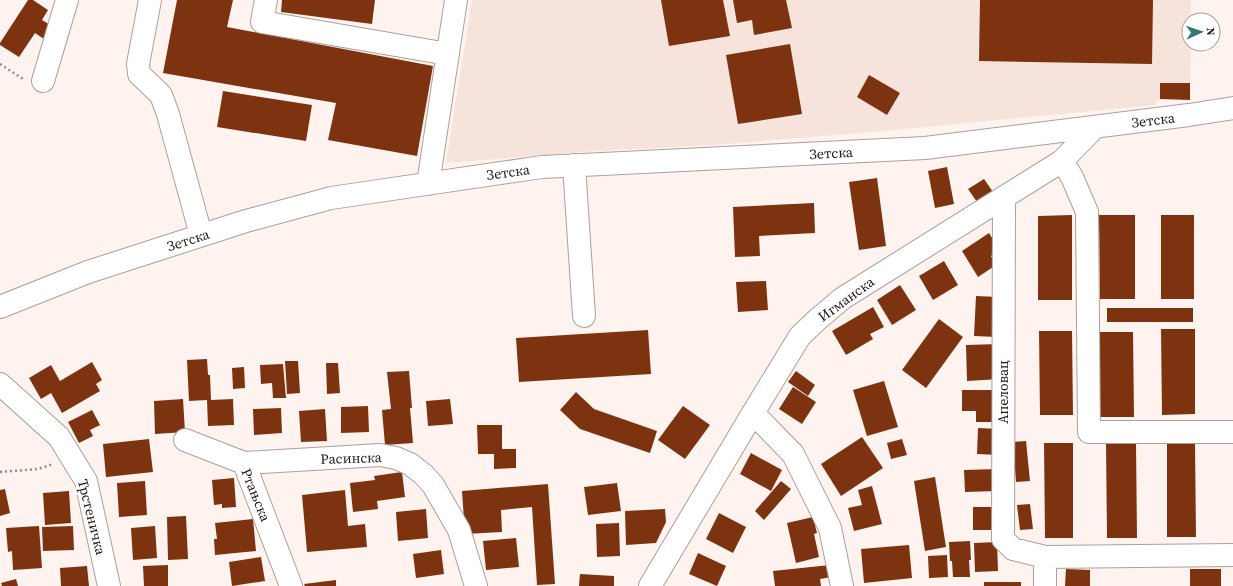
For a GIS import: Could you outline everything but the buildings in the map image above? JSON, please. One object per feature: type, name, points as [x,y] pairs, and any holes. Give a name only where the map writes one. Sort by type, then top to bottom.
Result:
[{"type":"street","points":[[43,82],[67,0]]},
{"type":"street","points":[[150,0],[138,64],[139,74],[161,95],[168,114],[201,235]]},
{"type":"street","points":[[266,0],[262,22],[448,54]]},
{"type":"street","points":[[428,184],[456,0]]},
{"type":"street","name":"Зетска","points":[[0,307],[88,272],[246,221],[330,198],[542,167],[925,148],[1094,128],[1233,108]]},
{"type":"street","name":"Игманска","points":[[650,586],[753,412],[800,336],[843,298],[1062,161],[1094,128]]},
{"type":"street","points":[[1062,161],[1072,177],[1087,212],[1089,432],[1233,432]]},
{"type":"street","points":[[574,165],[584,316]]},
{"type":"street","name":"Апеловац","points":[[1004,198],[1003,539],[1014,549],[1045,557],[1233,555]]},
{"type":"street","name":"Трстеничка","points":[[0,384],[59,437],[86,481],[109,586]]},
{"type":"street","points":[[753,412],[793,454],[830,528],[842,586]]},
{"type":"street","name":"Ртањска","points":[[185,440],[244,463],[291,586]]},
{"type":"street","name":"Расинска","points":[[244,463],[380,455],[396,458],[410,464],[423,474],[433,485],[459,530],[476,586]]},
{"type":"street","points":[[1045,557],[1045,586]]},
{"type":"path","points":[[0,472],[38,469],[72,458]]},
{"type":"shaded area","points":[[472,0],[1191,0],[1191,12],[1181,12],[1181,52],[1191,52],[1190,83],[1160,83],[1160,99],[1154,105],[872,132],[714,145],[596,151],[446,163]]}]
